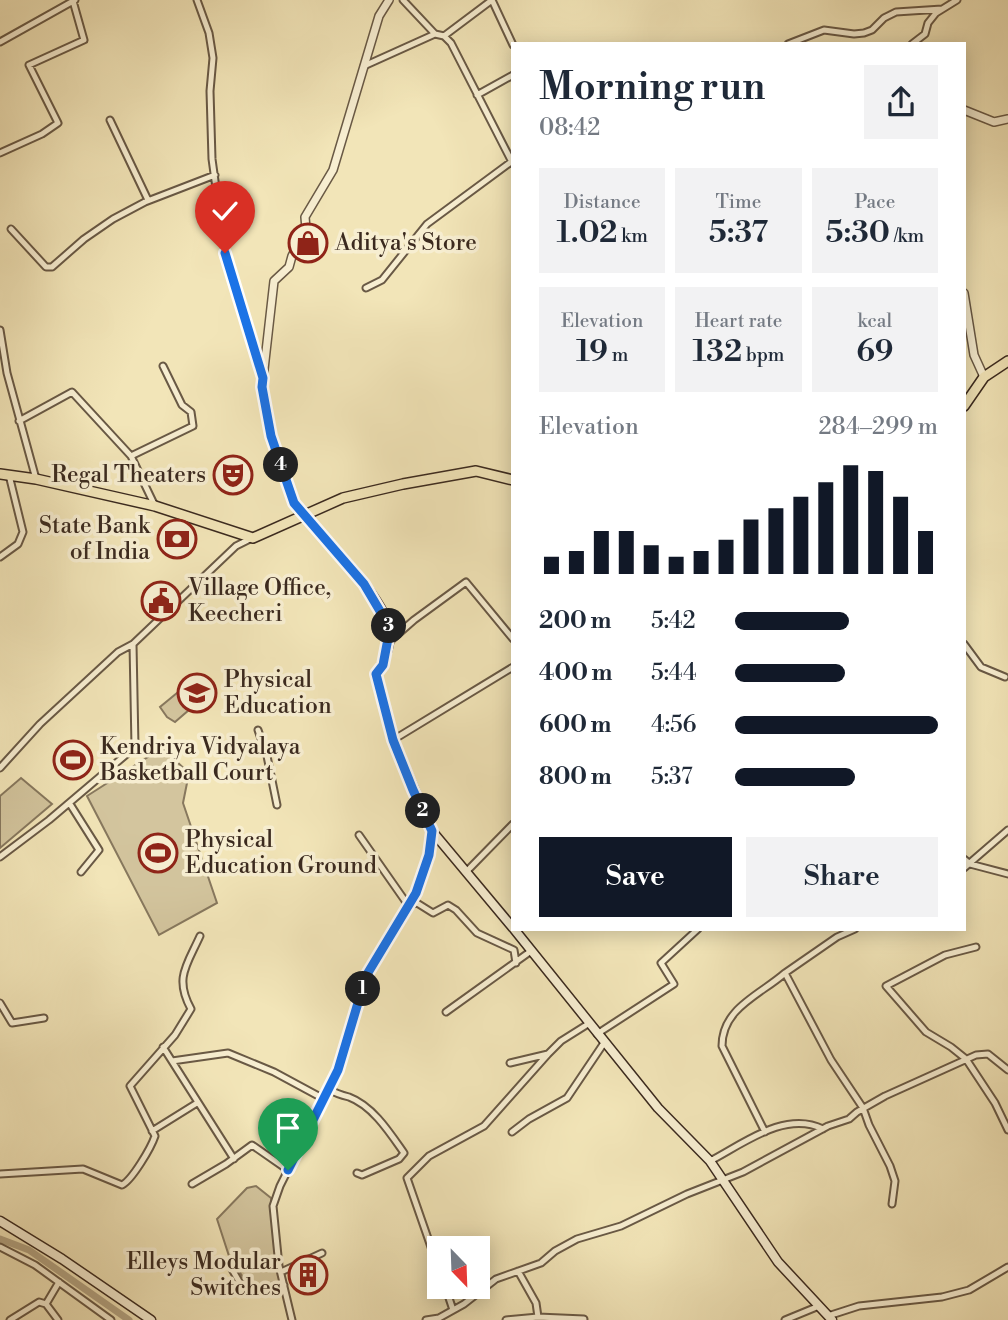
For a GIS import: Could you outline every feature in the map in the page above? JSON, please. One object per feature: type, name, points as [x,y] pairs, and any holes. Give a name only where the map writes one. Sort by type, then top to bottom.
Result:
[{"type":"main road","points":[[966,403],[984,377],[1008,360]]},
{"type":"main road","points":[[4,475],[36,479],[155,506],[253,538],[343,498],[475,471],[511,480]]},
{"type":"main road","points":[[303,514],[364,584],[390,628],[383,665],[376,674],[393,740],[432,831],[511,926]]},
{"type":"main road","points":[[515,931],[658,1108],[710,1161],[778,1262],[830,1318]]},
{"type":"main road","points":[[0,1221],[62,1259],[151,1320]]},
{"type":"street","points":[[197,0],[209,33],[213,58],[210,91],[215,175],[225,253],[263,378]]},
{"type":"street","points":[[303,514],[294,503],[271,436],[262,387],[274,281],[289,267],[306,229],[305,218],[333,170],[379,16],[388,0]]},
{"type":"street","points":[[366,288],[382,280],[427,224],[511,159],[451,43],[444,36],[435,34],[403,0]]},
{"type":"street","points":[[444,36],[492,0],[512,42]]},
{"type":"street","points":[[915,42],[925,34],[930,20],[957,0]]},
{"type":"street","points":[[0,42],[74,1],[84,40],[29,65],[58,123],[42,135],[0,153]]},
{"type":"street","points":[[793,42],[824,30],[864,33],[896,12],[942,9]]},
{"type":"street","points":[[364,66],[435,34]]},
{"type":"street","points":[[477,95],[511,76]]},
{"type":"street","points":[[966,111],[994,122],[1008,118]]},
{"type":"street","points":[[110,120],[148,200]]},
{"type":"street","points":[[11,229],[46,267],[52,267],[84,239],[113,219],[148,200],[215,175]]},
{"type":"street","points":[[966,305],[974,355],[984,377]]},
{"type":"street","points":[[0,330],[7,373],[36,479]]},
{"type":"street","points":[[131,456],[193,426],[191,412],[182,405],[163,366]]},
{"type":"street","points":[[19,421],[72,392],[131,456],[155,506]]},
{"type":"street","points":[[0,557],[18,544],[23,532],[4,475]]},
{"type":"street","points":[[0,768],[40,724],[118,652],[132,644],[236,546],[253,538]]},
{"type":"street","points":[[388,643],[414,620],[466,582],[511,637]]},
{"type":"street","points":[[0,857],[69,804],[135,747],[132,644]]},
{"type":"street","points":[[966,647],[981,667],[1005,677]]},
{"type":"street","points":[[393,740],[511,668]]},
{"type":"street","points":[[258,730],[267,756],[277,805]]},
{"type":"street","points":[[69,804],[99,850],[81,872]]},
{"type":"street","points":[[467,871],[511,826]]},
{"type":"street","points":[[967,866],[1008,830]]},
{"type":"street","points":[[292,1320],[281,1272],[273,1206],[338,1070],[366,976],[416,893],[424,871],[432,831]]},
{"type":"street","points":[[359,835],[408,905]]},
{"type":"street","points":[[967,866],[1008,874]]},
{"type":"street","points":[[408,905],[417,903],[433,913],[448,905],[477,933],[514,950],[516,963]]},
{"type":"street","points":[[597,1034],[674,984],[661,963],[696,931]]},
{"type":"street","points":[[765,1132],[722,1046],[722,1033],[738,1007],[837,937],[850,931]]},
{"type":"street","points":[[0,1174],[83,1169],[122,1185],[127,1183],[133,1170],[145,1159],[155,1136],[130,1086],[191,1009],[181,982],[200,936]]},
{"type":"street","points":[[976,947],[945,955],[886,986],[926,1032],[966,1059],[995,1103],[1008,1130]]},
{"type":"street","points":[[446,1012],[531,951]]},
{"type":"street","points":[[785,973],[831,1060],[863,1108],[895,1181],[892,1204]]},
{"type":"street","points":[[0,1003],[12,1023],[44,1018]]},
{"type":"street","points":[[427,1236],[407,1178],[429,1156],[484,1126],[561,1041],[588,1024]]},
{"type":"street","points":[[512,1132],[529,1119],[567,1098],[604,1043]]},
{"type":"street","points":[[163,1047],[234,1159]]},
{"type":"street","points":[[172,1062],[228,1053],[274,1072],[324,1098]]},
{"type":"street","points":[[510,1063],[548,1054]]},
{"type":"street","points":[[426,1320],[439,1318],[496,1279],[541,1263],[555,1251],[577,1239],[621,1226],[687,1194],[724,1180],[823,1129],[849,1119],[863,1108],[975,1055],[988,1054],[1008,1070]]},
{"type":"street","points":[[328,1089],[339,1096],[349,1098],[375,1115],[404,1153],[399,1159],[362,1175],[357,1173]]},
{"type":"street","points":[[152,1130],[197,1103]]},
{"type":"street","points":[[710,1161],[765,1132],[799,1122],[811,1123],[823,1129]]},
{"type":"street","points":[[192,1184],[252,1145],[288,1170]]},
{"type":"street","points":[[0,1247],[59,1282],[111,1320]]},
{"type":"street","points":[[281,1272],[322,1253]]},
{"type":"street","points":[[229,1264],[244,1290],[284,1285]]},
{"type":"street","points":[[830,1318],[859,1306],[942,1297],[969,1290],[1008,1267]]},
{"type":"street","points":[[518,1271],[536,1303],[538,1317]]},
{"type":"street","points":[[46,1304],[59,1282]]},
{"type":"street","points":[[449,1299],[453,1310]]},
{"type":"street","points":[[10,1320],[39,1302],[46,1304],[58,1320]]},
{"type":"street","points":[[785,1320],[819,1306]]},
{"type":"street","points":[[506,1320],[538,1317],[584,1319]]},
{"type":"shaded area","points":[[183,688],[188,697],[197,703],[175,722],[167,717],[160,707]]},
{"type":"shaded area","name":"Physical Education Ground","points":[[162,748],[189,773],[183,803],[217,903],[159,935],[87,796]]},
{"type":"shaded area","points":[[21,778],[52,804],[0,848],[0,796]]},
{"type":"shaded area","points":[[256,1186],[271,1198],[280,1282],[248,1285],[229,1256],[217,1219],[247,1188]]},
{"type":"waterway","points":[[0,1239],[29,1250],[129,1320]]},
{"type":"place","name":"Aditya's Store","points":[[308,243]]},
{"type":"place","name":"Regal Theaters","points":[[233,475]]},
{"type":"place","name":"State Bank of India","points":[[177,539]]},
{"type":"place","name":"Village Office, Keecheri","points":[[161,601]]},
{"type":"place","name":"Physical Education","points":[[197,693]]},
{"type":"place","name":"Kendriya Vidyalaya Basketball Court","points":[[73,760]]},
{"type":"place","name":"Physical Education Ground","points":[[158,853]]},
{"type":"place","name":"Elleys Modular Switches","points":[[308,1275]]},
{"type":"route","points":[[225,253],[263,378],[262,387],[271,436],[294,503],[364,584],[390,628],[383,665],[376,674],[393,740],[432,831],[429,855],[416,893],[366,976],[338,1070],[288,1170]]}]
